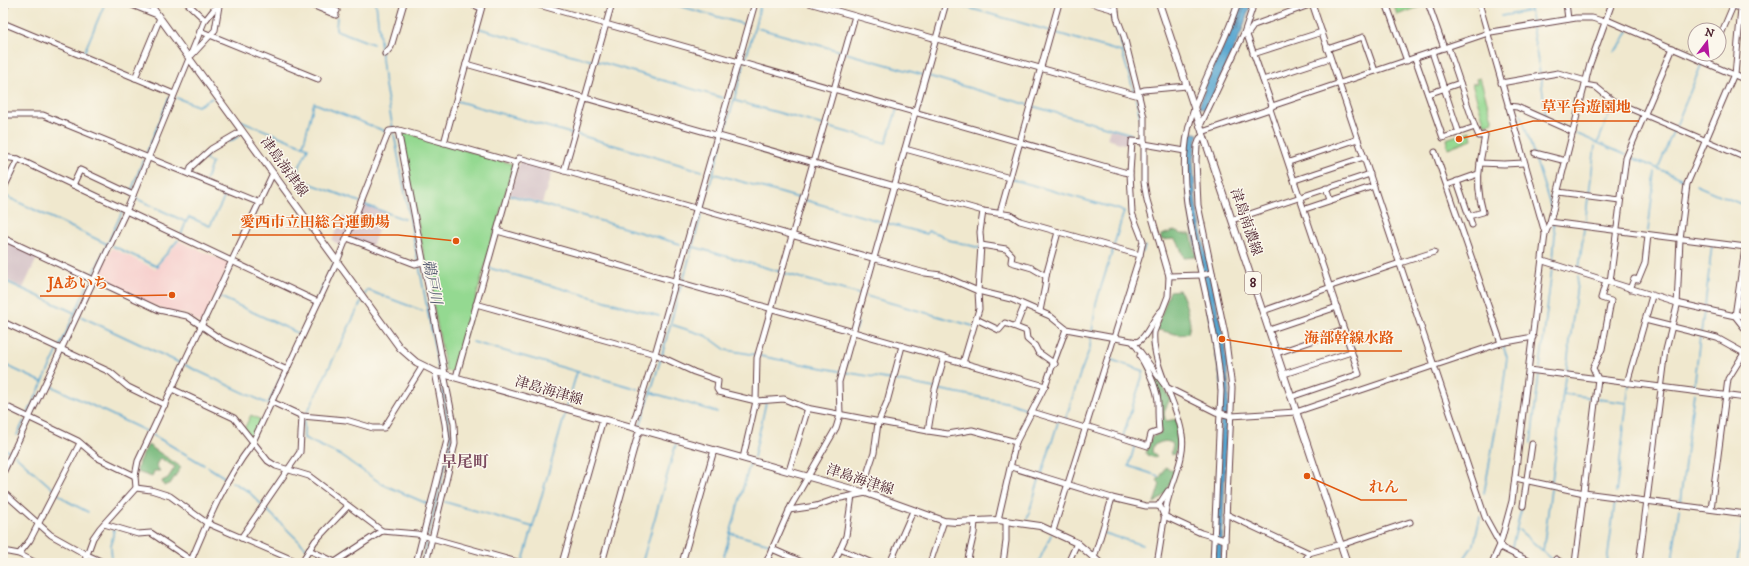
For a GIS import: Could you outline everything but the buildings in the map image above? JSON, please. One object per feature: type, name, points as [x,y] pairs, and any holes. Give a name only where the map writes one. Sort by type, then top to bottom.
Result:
[{"type":"main road","name":"津島海津線","points":[[149,3],[190,56],[242,131],[400,348],[422,366],[435,372],[866,493],[944,521],[998,520],[1030,523],[1053,531],[1077,543],[1100,563]]},
{"type":"main road","name":"津島南濃線","points":[[1159,3],[1347,563]]},
{"type":"street","points":[[3,10],[7,3]]},
{"type":"street","points":[[127,3],[158,16],[135,78]]},
{"type":"street","points":[[187,3],[205,20]]},
{"type":"street","points":[[307,3],[336,13],[317,3]]},
{"type":"street","points":[[385,54],[391,47],[404,3]]},
{"type":"street","points":[[444,143],[482,6],[468,3]]},
{"type":"street","points":[[532,3],[1130,173]]},
{"type":"street","points":[[564,171],[612,3]]},
{"type":"street","points":[[632,427],[676,282],[755,3]]},
{"type":"street","points":[[809,3],[1041,69],[1138,94],[1146,90],[1187,86]]},
{"type":"street","points":[[766,563],[789,510],[836,428],[840,415],[838,382],[946,3]]},
{"type":"street","points":[[1000,213],[1060,3]]},
{"type":"street","points":[[1091,3],[1115,10]]},
{"type":"street","points":[[1115,3],[1115,10],[1124,36],[1144,117],[1144,182],[1147,200],[1169,276],[1168,296],[1161,311],[1154,337],[1159,366],[1182,435],[1182,449],[1166,505],[1166,516],[1157,563]]},
{"type":"street","points":[[1213,563],[1221,391],[1218,356],[1186,203],[1185,151],[1195,110],[1209,71],[1232,23],[1238,3]]},
{"type":"street","points":[[1224,563],[1231,415],[1230,369],[1225,334],[1211,273],[1198,205],[1196,178],[1197,146],[1202,131],[1246,34],[1254,3]]},
{"type":"street","points":[[1386,3],[1407,61]]},
{"type":"street","points":[[1428,3],[1460,83],[1475,127],[1479,136],[1485,135],[1478,174],[1478,195],[1483,212],[1469,216]]},
{"type":"street","points":[[1479,3],[1545,234]]},
{"type":"street","points":[[1566,3],[1568,19]]},
{"type":"street","points":[[1492,563],[1500,545],[1512,501],[1543,261],[1545,234],[1550,222],[1558,192],[1585,83],[1612,3]]},
{"type":"street","points":[[1246,34],[1254,25],[1312,4],[1485,517],[1502,548],[1532,563]]},
{"type":"street","points":[[1639,563],[1666,350],[1677,303],[1680,239],[1687,184],[1735,75],[1741,8],[1733,4],[1726,22]]},
{"type":"street","points":[[3,473],[126,211],[205,20],[219,5]]},
{"type":"street","points":[[190,56],[216,28],[219,5]]},
{"type":"street","points":[[743,458],[756,400],[757,358],[855,16]]},
{"type":"street","points":[[1202,131],[1375,71],[1488,34],[1568,19],[1592,18],[1606,21],[1746,80]]},
{"type":"street","points":[[3,25],[174,95]]},
{"type":"street","points":[[3,25],[174,95]]},
{"type":"street","points":[[200,31],[318,79]]},
{"type":"street","points":[[1253,54],[1322,32]]},
{"type":"street","points":[[1246,34],[1263,80],[1294,180],[1305,208],[1359,374],[1291,397]]},
{"type":"street","points":[[1327,49],[1363,37],[1375,71]]},
{"type":"street","points":[[1574,563],[1598,379],[1593,368],[1602,349],[1610,301],[1601,298],[1608,282],[1626,158],[1673,48]]},
{"type":"street","points":[[1432,52],[1459,133]]},
{"type":"street","points":[[1263,80],[1330,58]]},
{"type":"street","points":[[1415,58],[1442,138],[1475,127]]},
{"type":"street","points":[[466,64],[983,211],[1011,215],[1020,221],[1140,255]]},
{"type":"street","points":[[1502,83],[1558,73],[1596,87],[1613,100],[1746,158]]},
{"type":"street","points":[[1428,94],[1460,83]]},
{"type":"street","points":[[1508,106],[1517,107],[1573,132]]},
{"type":"street","points":[[3,114],[43,115],[260,203]]},
{"type":"street","points":[[398,130],[420,263],[454,424],[455,444],[426,563]]},
{"type":"street","points":[[104,524],[138,534],[151,533],[190,561],[207,523],[238,464],[253,442],[337,262],[389,131],[398,130],[516,163]]},
{"type":"street","points":[[189,174],[191,167],[211,149],[242,131]]},
{"type":"street","points":[[1289,162],[1358,139]]},
{"type":"street","points":[[1053,531],[1140,255],[1143,241],[1132,213],[1130,173],[1132,141],[1185,151]]},
{"type":"street","points":[[905,148],[1010,178]]},
{"type":"street","points":[[1435,152],[1501,343]]},
{"type":"street","points":[[1535,153],[1566,161]]},
{"type":"street","points":[[3,157],[18,159],[318,302]]},
{"type":"street","points":[[1294,180],[1364,157]]},
{"type":"street","points":[[456,377],[516,163],[519,158],[874,259],[925,273],[941,275],[978,291],[1011,299],[1024,306],[1040,311],[1050,316],[1066,328],[1133,342],[1140,341],[1161,311]]},
{"type":"street","points":[[3,190],[18,159]]},
{"type":"street","points":[[1480,163],[1524,163]]},
{"type":"street","points":[[72,185],[80,170],[133,195]]},
{"type":"street","points":[[84,563],[93,538],[136,488],[135,476],[138,461],[273,173]]},
{"type":"street","points":[[1232,220],[1370,174]]},
{"type":"street","points":[[1450,184],[1478,174]]},
{"type":"street","points":[[1457,181],[1472,225]]},
{"type":"street","points":[[1305,208],[1374,186]]},
{"type":"street","points":[[1326,188],[1330,200]]},
{"type":"street","points":[[1558,192],[1620,200]]},
{"type":"street","points":[[964,363],[979,309],[978,291],[981,245],[980,232],[983,211]]},
{"type":"street","points":[[1550,222],[1745,247]]},
{"type":"street","points":[[497,231],[1046,386]]},
{"type":"street","points":[[1040,311],[1046,276],[1058,232]]},
{"type":"street","points":[[1630,290],[1634,279],[1638,280],[1645,263],[1648,235]]},
{"type":"street","points":[[3,238],[159,310],[187,316],[222,340],[286,370]]},
{"type":"street","points":[[347,238],[420,263]]},
{"type":"street","points":[[1746,240],[1735,315],[1746,330]]},
{"type":"street","points":[[981,245],[1006,250],[1012,255],[1012,262],[1032,268],[1046,276]]},
{"type":"street","points":[[1263,311],[1434,252]]},
{"type":"street","points":[[1543,261],[1630,290],[1677,303],[1746,317]]},
{"type":"street","points":[[1169,276],[1202,275],[1211,273]]},
{"type":"street","points":[[1628,383],[1652,296]]},
{"type":"street","points":[[476,304],[655,354],[694,372],[717,380],[717,388],[719,392],[756,400],[784,399],[808,408],[928,432],[948,434],[972,430],[1016,442]]},
{"type":"street","points":[[1016,326],[1024,306]]},
{"type":"street","points":[[1269,330],[1337,307]]},
{"type":"street","points":[[976,319],[999,330],[1005,323],[1026,331],[1027,338],[1035,346],[1038,352],[1055,364]]},
{"type":"street","points":[[1645,320],[1717,338],[1745,351],[1728,379],[1711,509]]},
{"type":"street","points":[[3,322],[110,372],[128,387],[165,405]]},
{"type":"street","points":[[998,520],[1016,442],[1046,386],[1055,364],[1066,328]]},
{"type":"street","points":[[1277,352],[1344,330]]},
{"type":"street","points":[[1133,342],[1166,387],[1221,414],[1231,415],[1296,412],[1501,343],[1533,337]]},
{"type":"street","points":[[1032,412],[1148,446],[1151,434],[1159,431],[1156,411],[1158,403],[1152,383],[1133,342]]},
{"type":"street","points":[[789,510],[816,506],[836,499],[866,493],[868,471],[874,453],[878,423],[886,402],[902,346]]},
{"type":"street","points":[[1284,374],[1351,352]]},
{"type":"street","points":[[928,432],[935,389],[944,358]]},
{"type":"street","points":[[272,402],[302,416],[346,420],[373,428],[384,428],[422,366]]},
{"type":"street","points":[[1529,370],[1746,398]]},
{"type":"street","points":[[416,563],[447,440],[435,372]]},
{"type":"street","points":[[172,389],[231,416],[268,461],[276,466],[309,476],[382,531],[424,536],[521,563]]},
{"type":"street","points":[[3,405],[80,443],[98,458],[135,476]]},
{"type":"street","points":[[789,471],[808,408]]},
{"type":"street","points":[[241,538],[300,450],[302,416]]},
{"type":"street","points":[[562,563],[603,419]]},
{"type":"street","points":[[602,563],[638,434],[642,430]]},
{"type":"street","points":[[19,554],[30,540],[80,443]]},
{"type":"street","points":[[1523,506],[1528,481],[1532,444]]},
{"type":"street","points":[[682,563],[714,450]]},
{"type":"street","points":[[1011,467],[1112,498],[1146,506],[1158,506]]},
{"type":"street","points":[[1515,478],[1584,493],[1746,514]]},
{"type":"street","points":[[1158,506],[1171,487]]},
{"type":"street","points":[[136,488],[151,490],[170,496],[207,523],[301,563],[315,541],[348,506]]},
{"type":"street","points":[[834,563],[849,525],[851,496],[849,488]]},
{"type":"street","points":[[3,492],[51,535],[105,563]]},
{"type":"street","points":[[1094,558],[1112,498]]},
{"type":"street","points":[[1158,506],[1166,516],[1201,533],[1224,540]]},
{"type":"street","points":[[890,563],[913,511]]},
{"type":"street","points":[[1226,514],[1309,553],[1410,522]]},
{"type":"street","points":[[930,563],[944,521]]},
{"type":"street","points":[[967,563],[974,533],[975,521]]},
{"type":"street","points":[[1003,563],[1006,541],[1006,521]]},
{"type":"street","points":[[309,550],[335,562],[382,531]]},
{"type":"street","points":[[1068,563],[1077,543]]},
{"type":"street","points":[[772,549],[804,563]]},
{"type":"street","points":[[840,549],[872,563]]},
{"type":"street","points":[[3,551],[19,554],[36,563]]},
{"type":"street","points":[[1304,563],[1309,553]]},
{"type":"street","points":[[1553,563],[1556,559],[1562,563]]},
{"type":"shaded area","points":[[1110,129],[1130,135],[1130,146],[1107,139]]},
{"type":"shaded area","points":[[520,160],[553,168],[542,203],[510,194]]},
{"type":"shaded area","points":[[362,204],[385,213],[372,246],[349,237]]},
{"type":"shaded area","points":[[343,216],[352,219],[341,247],[332,240]]},
{"type":"shaded area","points":[[3,239],[38,256],[23,288],[3,278]]},
{"type":"shaded area","points":[[179,241],[229,263],[201,324],[186,314],[169,312],[96,280],[112,248],[155,269]]},
{"type":"green space","points":[[1421,3],[1422,6],[1397,15],[1394,4]]},
{"type":"green space","points":[[1480,78],[1493,122],[1485,125],[1472,84],[1477,83],[1476,79]]},
{"type":"green space","points":[[1470,131],[1472,139],[1448,148],[1446,139]]},
{"type":"green space","points":[[403,132],[512,164],[513,166],[455,373],[446,371],[401,135]]},
{"type":"green space","points":[[1174,231],[1181,234],[1191,234],[1196,257],[1184,258],[1179,244],[1174,239],[1161,240],[1161,235]]},
{"type":"green space","points":[[1179,290],[1189,316],[1190,324],[1188,333],[1181,335],[1156,330],[1170,291]]},
{"type":"green space","points":[[1147,365],[1160,381],[1170,399],[1164,412],[1166,421],[1177,419],[1181,440],[1178,443],[1175,454],[1172,455],[1173,444],[1165,441],[1153,446],[1152,452],[1157,456],[1155,458],[1147,455],[1146,453],[1152,437],[1161,433],[1158,412],[1159,404]]},
{"type":"green space","points":[[251,415],[261,420],[252,439],[244,429]]},
{"type":"green space","points":[[148,445],[181,467],[170,484],[164,486],[162,481],[168,478],[175,467],[160,458],[156,465],[160,471],[154,471],[152,477],[137,472],[139,461]]},
{"type":"green space","points":[[1165,467],[1175,471],[1170,485],[1165,493],[1154,503],[1160,484],[1157,480],[1161,476]]},
{"type":"water","points":[[1240,3],[1251,3],[1242,31],[1206,110],[1199,107],[1206,84],[1232,28]]},
{"type":"water","points":[[1191,132],[1198,134],[1193,159],[1196,204],[1224,338],[1229,388],[1221,563],[1214,563],[1222,389],[1190,214],[1186,158]]},
{"type":"waterway","points":[[83,55],[105,3]]},
{"type":"waterway","name":"鵜戸川","points":[[376,3],[385,86],[418,262]]},
{"type":"waterway","points":[[669,3],[743,24]]},
{"type":"waterway","points":[[745,62],[761,3]]},
{"type":"waterway","points":[[940,37],[950,3]]},
{"type":"waterway","points":[[951,3],[1050,31]]},
{"type":"waterway","points":[[1529,3],[1532,23]]},
{"type":"waterway","points":[[1112,10],[1111,14],[1123,50],[1123,55],[1134,92]]},
{"type":"waterway","points":[[1501,16],[1530,11]]},
{"type":"waterway","points":[[337,16],[336,30],[373,44]]},
{"type":"waterway","points":[[1532,27],[1540,74]]},
{"type":"waterway","points":[[478,28],[593,61]]},
{"type":"waterway","points":[[757,28],[844,52]]},
{"type":"waterway","points":[[1615,51],[1620,46],[1628,31]]},
{"type":"waterway","points":[[1053,32],[1121,52]]},
{"type":"waterway","points":[[918,110],[938,42]]},
{"type":"waterway","points":[[846,53],[923,75]]},
{"type":"waterway","points":[[597,61],[723,98]]},
{"type":"waterway","points":[[1676,126],[1702,63]]},
{"type":"waterway","points":[[724,135],[744,65]]},
{"type":"waterway","points":[[928,76],[1029,105]]},
{"type":"waterway","points":[[1541,78],[1546,118]]},
{"type":"waterway","points":[[146,154],[169,98]]},
{"type":"waterway","points":[[177,98],[198,106],[212,98]]},
{"type":"waterway","points":[[1136,99],[1140,117],[1139,139]]},
{"type":"waterway","points":[[457,101],[573,134]]},
{"type":"waterway","points":[[736,101],[823,125]]},
{"type":"waterway","points":[[303,146],[314,103],[387,132]]},
{"type":"waterway","points":[[1598,142],[1614,103]]},
{"type":"waterway","points":[[1032,106],[1131,134]]},
{"type":"waterway","points":[[825,126],[886,143],[897,109]]},
{"type":"waterway","points":[[1521,114],[1551,208]]},
{"type":"waterway","points":[[908,146],[917,117]]},
{"type":"waterway","points":[[237,119],[308,148],[295,177]]},
{"type":"waterway","points":[[1659,166],[1674,129]]},
{"type":"waterway","points":[[1575,133],[1626,155]]},
{"type":"waterway","points":[[576,134],[702,171]]},
{"type":"waterway","points":[[229,142],[239,136]]},
{"type":"waterway","points":[[703,208],[723,139]]},
{"type":"waterway","points":[[1589,194],[1595,146]]},
{"type":"waterway","points":[[206,179],[212,163],[204,159],[207,156]]},
{"type":"waterway","points":[[1630,157],[1685,180]]},
{"type":"waterway","points":[[131,192],[143,160]]},
{"type":"waterway","points":[[1648,231],[1655,172]]},
{"type":"waterway","points":[[715,174],[802,199]]},
{"type":"waterway","points":[[298,179],[360,202]]},
{"type":"waterway","points":[[1011,179],[1124,211],[1114,245]]},
{"type":"waterway","points":[[1696,185],[1719,195]]},
{"type":"waterway","points":[[135,198],[186,222],[189,217],[210,226],[227,192]]},
{"type":"waterway","points":[[3,195],[107,244]]},
{"type":"waterway","points":[[510,195],[554,208]]},
{"type":"waterway","points":[[1722,196],[1746,206]]},
{"type":"waterway","points":[[1586,225],[1588,198]]},
{"type":"waterway","points":[[805,200],[882,222]]},
{"type":"waterway","points":[[363,204],[404,219]]},
{"type":"waterway","points":[[556,208],[680,244]]},
{"type":"waterway","points":[[92,277],[122,212]]},
{"type":"waterway","points":[[683,281],[702,212]]},
{"type":"waterway","points":[[181,235],[186,222]]},
{"type":"waterway","points":[[886,223],[927,234],[928,231],[939,234],[949,240],[980,248]]},
{"type":"waterway","points":[[1553,224],[1555,234],[1553,261]]},
{"type":"waterway","points":[[1579,269],[1584,228]]},
{"type":"waterway","points":[[156,266],[178,240]]},
{"type":"waterway","points":[[1705,306],[1712,244]]},
{"type":"waterway","points":[[113,246],[158,267]]},
{"type":"waterway","points":[[1143,252],[1145,246]]},
{"type":"waterway","points":[[694,247],[781,272]]},
{"type":"waterway","points":[[1092,332],[1096,303],[1113,249]]},
{"type":"waterway","points":[[318,297],[334,263]]},
{"type":"waterway","name":"鵜戸川","points":[[419,265],[439,372]]},
{"type":"waterway","points":[[489,268],[533,280]]},
{"type":"waterway","points":[[1540,368],[1552,268]]},
{"type":"waterway","points":[[783,273],[862,295]]},
{"type":"waterway","points":[[1566,373],[1578,276]]},
{"type":"waterway","points":[[3,280],[75,313]]},
{"type":"waterway","points":[[535,281],[659,316]]},
{"type":"waterway","points":[[60,346],[89,282]]},
{"type":"waterway","points":[[662,355],[681,285]]},
{"type":"waterway","points":[[365,295],[367,290],[423,311]]},
{"type":"waterway","points":[[218,296],[300,334]]},
{"type":"waterway","points":[[866,296],[973,326]]},
{"type":"waterway","points":[[306,415],[362,300]]},
{"type":"waterway","points":[[298,340],[314,306]]},
{"type":"waterway","points":[[1701,333],[1704,311]]},
{"type":"waterway","points":[[80,316],[182,364]]},
{"type":"waterway","points":[[856,330],[858,323]]},
{"type":"waterway","points":[[673,325],[707,336],[726,350],[757,355]]},
{"type":"waterway","points":[[1694,389],[1700,336]]},
{"type":"waterway","points":[[1065,421],[1090,348],[1091,337]]},
{"type":"waterway","points":[[473,342],[638,389]]},
{"type":"waterway","points":[[1484,493],[1503,389],[1507,357],[1503,346]]},
{"type":"waterway","points":[[28,413],[58,350]]},
{"type":"waterway","points":[[760,356],[839,371]]},
{"type":"waterway","points":[[640,427],[661,358]]},
{"type":"waterway","points":[[1110,358],[1109,359],[1144,371],[1123,436]]},
{"type":"waterway","points":[[845,369],[848,359]]},
{"type":"waterway","points":[[3,364],[42,382]]},
{"type":"waterway","points":[[185,365],[268,404],[281,376]]},
{"type":"waterway","points":[[567,406],[577,372]]},
{"type":"waterway","points":[[844,372],[892,380]]},
{"type":"waterway","points":[[1531,443],[1539,374]]},
{"type":"waterway","name":"鵜戸川","points":[[428,536],[451,440],[440,375]]},
{"type":"waterway","points":[[1552,481],[1565,377]]},
{"type":"waterway","points":[[894,380],[934,388]]},
{"type":"waterway","points":[[49,385],[150,433]]},
{"type":"waterway","points":[[1616,493],[1629,385]]},
{"type":"waterway","points":[[937,389],[1010,403],[1031,410]]},
{"type":"waterway","points":[[653,393],[717,412]]},
{"type":"waterway","points":[[1680,502],[1694,393]]},
{"type":"waterway","points":[[1564,394],[1594,398]]},
{"type":"waterway","points":[[1598,399],[1627,403]]},
{"type":"waterway","points":[[754,457],[766,402]]},
{"type":"waterway","points":[[523,561],[566,411]]},
{"type":"waterway","points":[[304,419],[304,438],[340,455],[382,484],[428,504]]},
{"type":"waterway","points":[[17,435],[24,421]]},
{"type":"waterway","points":[[1042,474],[1058,422]]},
{"type":"waterway","points":[[153,435],[204,465]]},
{"type":"waterway","points":[[642,563],[676,444]]},
{"type":"waterway","points":[[1135,444],[1129,466],[1158,476]]},
{"type":"waterway","points":[[3,448],[9,451]]},
{"type":"waterway","points":[[15,455],[54,490]]},
{"type":"waterway","points":[[722,563],[750,463]]},
{"type":"waterway","points":[[208,467],[227,479]]},
{"type":"waterway","points":[[1027,519],[1040,477]]},
{"type":"waterway","points":[[232,482],[248,491],[262,505]]},
{"type":"waterway","points":[[1543,551],[1551,489]]},
{"type":"waterway","points":[[1744,510],[1746,490]]},
{"type":"waterway","points":[[56,492],[67,501],[88,512]]},
{"type":"waterway","points":[[1607,563],[1615,501]]},
{"type":"waterway","points":[[445,502],[533,527]]},
{"type":"waterway","points":[[1511,550],[1522,507]]},
{"type":"waterway","points":[[265,508],[306,548]]},
{"type":"waterway","points":[[1672,563],[1679,509]]},
{"type":"waterway","points":[[1461,563],[1474,544],[1480,517]]},
{"type":"waterway","points":[[1737,563],[1743,517]]},
{"type":"waterway","points":[[112,563],[111,546],[114,529]]},
{"type":"waterway","points":[[1519,530],[1553,560]]},
{"type":"waterway","points":[[730,533],[770,544]]},
{"type":"waterway","points":[[1104,533],[1142,545]]},
{"type":"waterway","points":[[1038,563],[1051,535]]},
{"type":"waterway","name":"鵜戸川","points":[[422,563],[427,539]]},
{"type":"waterway","points":[[194,560],[201,563]]},
{"type":"place","name":"草平台遊園地","points":[[1459,139]]},
{"type":"place","name":"愛西市立田総合運動場","points":[[456,241]]},
{"type":"place","name":"JAあいち","points":[[172,295]]},
{"type":"place","name":"海部幹線水路","points":[[1222,339]]},
{"type":"place","name":"れん","points":[[1307,476]]},
{"type":"district","name":"早尾町","points":[[465,462]]}]
